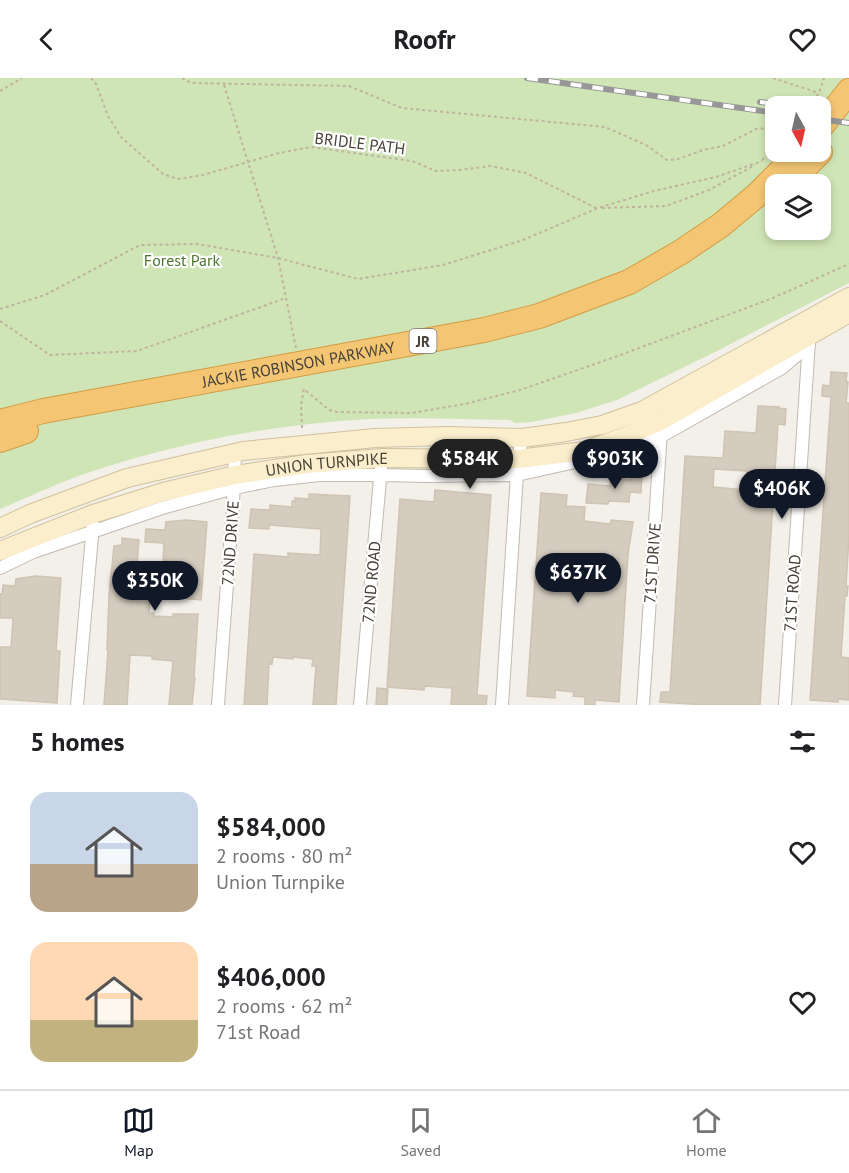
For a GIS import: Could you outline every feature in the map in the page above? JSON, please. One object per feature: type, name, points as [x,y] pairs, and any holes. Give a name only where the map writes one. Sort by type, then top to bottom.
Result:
[{"type":"highway","points":[[831,114],[849,91]]},
{"type":"highway","points":[[831,139],[849,116]]},
{"type":"highway","name":"JACKIE ROBINSON PARKWAY","points":[[0,422],[43,411],[484,330],[539,316],[629,282],[681,252],[721,225],[757,195],[790,162]]},
{"type":"highway","points":[[798,174],[809,162]]},
{"type":"highway","name":"JACKIE ROBINSON PARKWAY","points":[[0,439],[164,399],[494,344],[578,319],[648,287],[724,241],[765,207]]},
{"type":"main road","name":"UNION TURNPIKE","points":[[0,528],[30,514],[127,478],[243,451],[375,438],[448,436],[522,438],[602,425],[642,411],[849,297]]},
{"type":"main road","name":"UNION TURNPIKE","points":[[0,551],[93,523],[163,492],[234,481],[307,464],[518,467],[584,451],[626,436],[661,429],[809,340],[849,313]]},
{"type":"street","name":"71ST ROAD","points":[[785,705],[809,340]]},
{"type":"street","name":"71ST DRIVE","points":[[643,705],[661,429]]},
{"type":"street","points":[[502,705],[518,467],[522,438]]},
{"type":"street","name":"72ND DRIVE","points":[[218,705],[235,453]]},
{"type":"street","name":"72ND ROAD","points":[[360,705],[382,466]]},
{"type":"street","points":[[76,705],[93,523]]},
{"type":"street","name":"UNION TURNPIKE","points":[[0,568],[93,523]]},
{"type":"path","points":[[0,91],[22,78]]},
{"type":"path","name":"BRIDLE PATH","points":[[91,78],[96,84],[108,116],[121,137],[163,174],[178,179],[203,175],[279,153],[311,147],[412,161],[436,171],[491,166],[526,173],[598,208]]},
{"type":"path","points":[[182,78],[191,83],[349,86],[402,108],[605,127],[646,145],[667,160],[723,146],[756,129],[765,129]]},
{"type":"path","points":[[773,78],[819,93]]},
{"type":"path","points":[[817,96],[824,78]]},
{"type":"path","points":[[224,84],[278,258],[298,357]]},
{"type":"path","points":[[598,208],[666,206],[708,190],[765,157]]},
{"type":"path","points":[[0,309],[45,295],[140,245],[197,244],[278,258],[358,279],[443,265],[523,240],[598,208],[654,191],[716,177],[762,160]]},
{"type":"path","points":[[302,428],[301,405],[304,389],[329,410],[337,412],[411,413],[465,404],[520,390],[615,357],[773,298],[849,264]]},
{"type":"path","points":[[0,321],[50,355],[137,351],[286,298]]},
{"type":"green space","name":"Forest Park","points":[[0,78],[849,78],[849,283],[617,400],[576,413],[515,423],[510,420],[387,418],[297,425],[189,444],[118,463],[74,478],[0,509]]},
{"type":"building","points":[[831,372],[847,373],[846,403],[849,403],[849,536],[846,586],[848,586],[847,596],[845,596],[841,657],[849,658],[849,700],[838,699],[838,702],[810,700],[831,397],[822,396],[822,391],[823,385],[830,386]]},
{"type":"building","points":[[758,406],[786,409],[785,425],[778,424],[760,705],[660,702],[661,692],[670,692],[685,456],[723,458],[725,431],[756,433]],"holes":[[[714,469],[747,471],[746,490],[713,487]]]},
{"type":"building","points":[[632,473],[642,473],[641,493],[630,492],[629,502],[586,503],[588,484],[610,486],[611,478],[631,480]]},
{"type":"building","points":[[435,490],[491,495],[477,695],[487,696],[486,705],[451,705],[452,688],[425,686],[424,690],[387,687],[400,499],[434,502]]},
{"type":"building","points":[[541,493],[567,495],[566,506],[585,507],[584,521],[610,524],[611,520],[633,522],[628,554],[619,702],[595,700],[595,705],[585,705],[585,697],[573,696],[574,692],[555,690],[555,698],[527,696]]},
{"type":"building","points":[[309,494],[350,496],[336,705],[313,705],[316,666],[312,666],[313,659],[273,657],[272,664],[269,663],[267,705],[244,705],[254,554],[288,557],[288,553],[320,555],[321,529],[269,525],[269,529],[249,528],[251,509],[270,510],[270,505],[292,507],[292,501],[295,501],[295,498],[309,499]]},
{"type":"building","points":[[186,520],[207,522],[201,600],[150,595],[149,613],[154,613],[154,616],[173,617],[173,614],[198,614],[192,705],[169,705],[173,661],[152,659],[152,656],[130,655],[127,705],[104,705],[109,595],[114,546],[122,545],[122,538],[139,540],[136,576],[152,577],[151,584],[180,587],[182,562],[163,560],[164,543],[145,542],[146,529],[165,530],[166,522]]},
{"type":"building","points":[[36,576],[61,578],[56,651],[60,651],[57,703],[0,699],[0,647],[11,647],[13,618],[0,618],[0,594],[2,594],[3,585],[15,586],[16,579]]},
{"type":"building","points":[[377,688],[388,689],[387,705],[376,705]]},
{"type":"railway","points":[[527,78],[765,111]]},
{"type":"railway","points":[[760,102],[765,103]]},
{"type":"railway","points":[[831,121],[849,123]]}]
